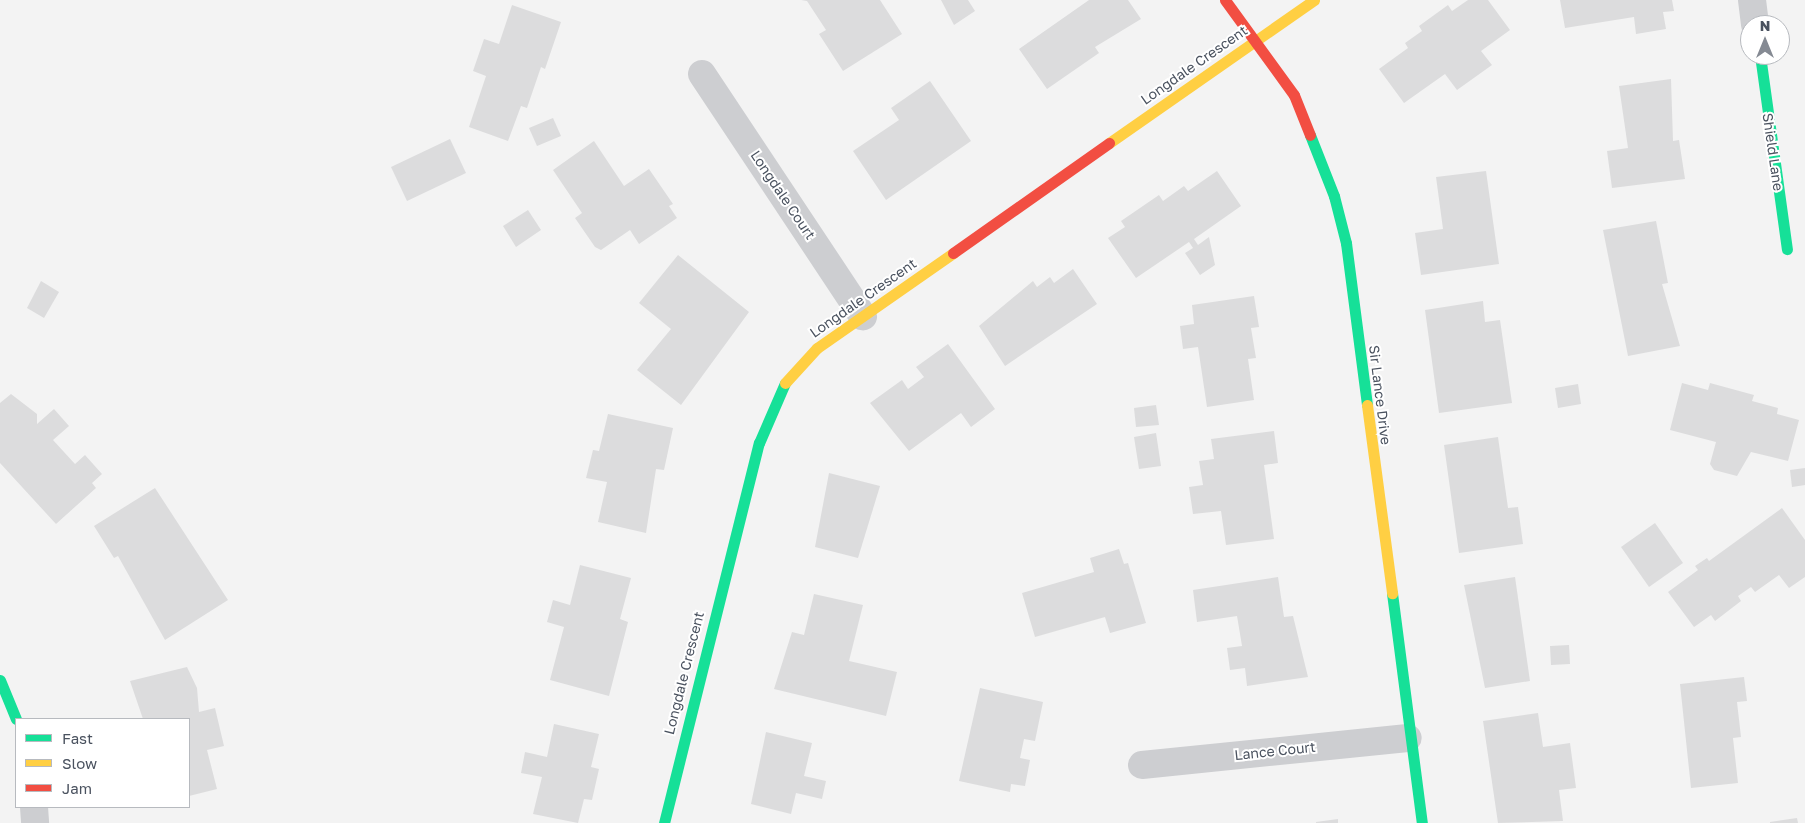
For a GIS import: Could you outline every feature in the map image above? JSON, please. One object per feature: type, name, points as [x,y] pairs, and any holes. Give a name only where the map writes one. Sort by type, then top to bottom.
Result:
[{"type":"street","name":"Sir Lance Drive","points":[[1225,0],[1253,42],[1294,95],[1317,144],[1346,243],[1408,738],[1422,823]]},
{"type":"street","name":"Longdale Crescent","points":[[664,823],[759,443],[786,381],[817,348],[1314,0]]},
{"type":"street","points":[[1752,0],[1754,15]]},
{"type":"street","name":"Shield Lane","points":[[1761,65],[1787,249]]},
{"type":"street","name":"Longdale Court","points":[[702,74],[864,316]]},
{"type":"street","points":[[0,680],[16,718]]},
{"type":"street","name":"Lance Court","points":[[1142,765],[1408,738]]},
{"type":"street","points":[[34,808],[35,823]]},
{"type":"building","points":[[801,0],[880,0],[902,34],[843,71],[819,34],[826,30],[807,1]]},
{"type":"building","points":[[941,0],[968,0],[975,11],[954,25]]},
{"type":"building","points":[[1089,0],[1128,0],[1141,19],[1095,47],[1099,53],[1047,89],[1019,49]]},
{"type":"building","points":[[1468,0],[1488,0],[1510,30],[1481,51],[1492,65],[1457,90],[1445,74],[1404,103],[1379,69],[1408,48],[1405,43],[1422,31],[1419,26],[1448,5],[1452,11]]},
{"type":"building","points":[[1560,0],[1672,0],[1674,11],[1663,12],[1666,29],[1636,34],[1634,17],[1565,28]]},
{"type":"building","points":[[512,5],[561,22],[545,69],[541,67],[527,108],[521,106],[508,141],[469,127],[486,76],[473,71],[484,39],[499,44]]},
{"type":"building","points":[[1671,79],[1673,141],[1679,140],[1685,179],[1612,188],[1607,151],[1628,148],[1619,86]]},
{"type":"building","points":[[930,81],[971,141],[886,200],[853,151],[899,120],[891,108]]},
{"type":"building","points":[[553,118],[561,136],[537,146],[529,128]]},
{"type":"building","points":[[450,139],[466,173],[407,201],[391,167]]},
{"type":"building","points":[[594,141],[624,186],[649,169],[673,204],[669,206],[677,218],[639,244],[630,230],[601,250],[595,247],[575,218],[582,213],[553,170]]},
{"type":"building","points":[[1217,171],[1241,206],[1194,239],[1198,245],[1209,237],[1215,265],[1200,275],[1185,253],[1193,248],[1189,242],[1136,278],[1108,238],[1125,227],[1121,221],[1159,195],[1163,201],[1184,186],[1188,191]]},
{"type":"building","points":[[1486,171],[1499,264],[1421,275],[1415,233],[1443,229],[1436,177]]},
{"type":"building","points":[[528,210],[541,230],[516,247],[503,226]]},
{"type":"building","points":[[1656,221],[1668,283],[1662,284],[1680,346],[1628,356],[1603,230]]},
{"type":"building","points":[[678,255],[749,312],[681,405],[637,370],[671,329],[639,303]]},
{"type":"building","points":[[1073,269],[1097,304],[1005,366],[979,326],[1033,281],[1037,287],[1050,277],[1054,283]]},
{"type":"building","points":[[41,281],[59,292],[44,318],[27,308]]},
{"type":"building","points":[[1254,296],[1259,327],[1251,328],[1256,358],[1248,359],[1254,400],[1207,407],[1198,347],[1183,349],[1180,326],[1194,324],[1192,305]]},
{"type":"building","points":[[1483,301],[1485,322],[1500,320],[1512,403],[1439,413],[1425,310]]},
{"type":"building","points":[[948,344],[995,409],[971,427],[961,413],[909,451],[870,403],[902,380],[908,389],[924,377],[916,367]]},
{"type":"building","points":[[1682,383],[1708,390],[1710,383],[1754,395],[1752,401],[1778,408],[1777,414],[1799,420],[1788,461],[1751,452],[1737,476],[1714,470],[1710,464],[1716,442],[1670,430]]},
{"type":"building","points":[[1578,384],[1581,404],[1558,408],[1555,388]]},
{"type":"building","points":[[11,394],[37,414],[37,424],[54,409],[69,426],[53,440],[75,464],[85,455],[102,474],[92,483],[96,488],[56,524],[0,463],[0,403]]},
{"type":"building","points":[[1156,405],[1159,425],[1136,427],[1134,408]]},
{"type":"building","points":[[608,414],[673,428],[664,470],[656,469],[646,533],[598,522],[607,482],[586,478],[593,450],[599,451]]},
{"type":"building","points":[[1274,431],[1278,463],[1264,465],[1274,539],[1226,545],[1221,511],[1193,514],[1189,487],[1203,485],[1199,461],[1214,459],[1211,439]]},
{"type":"building","points":[[1156,433],[1161,466],[1139,469],[1134,437]]},
{"type":"building","points":[[1498,437],[1508,508],[1518,507],[1523,544],[1459,553],[1444,445]]},
{"type":"building","points":[[1805,468],[1805,485],[1792,487],[1790,470]]},
{"type":"building","points":[[829,473],[880,486],[858,558],[815,547]]},
{"type":"building","points":[[155,488],[228,600],[165,640],[118,556],[114,558],[94,526]]},
{"type":"building","points":[[1782,508],[1805,540],[1805,577],[1789,588],[1779,575],[1755,592],[1751,587],[1738,596],[1741,601],[1715,621],[1711,615],[1694,627],[1668,592],[1698,570],[1695,566],[1707,558],[1709,561]]},
{"type":"building","points":[[1655,523],[1683,563],[1649,587],[1621,547]]},
{"type":"building","points":[[1119,549],[1124,564],[1128,563],[1146,623],[1110,633],[1105,617],[1035,637],[1022,593],[1094,572],[1090,558]]},
{"type":"building","points":[[580,565],[631,578],[620,619],[628,622],[609,696],[550,680],[564,627],[547,622],[553,600],[570,605]]},
{"type":"building","points":[[1278,577],[1284,617],[1293,616],[1308,677],[1247,686],[1245,668],[1230,670],[1227,648],[1242,646],[1237,616],[1197,622],[1193,590]]},
{"type":"building","points":[[1515,577],[1530,681],[1485,688],[1464,585]]},
{"type":"building","points":[[814,594],[863,605],[849,661],[897,672],[886,716],[774,689],[792,632],[804,635]]},
{"type":"building","points":[[1569,645],[1570,664],[1551,665],[1550,646]]},
{"type":"building","points":[[187,667],[197,688],[199,712],[215,708],[224,746],[207,750],[217,789],[190,796],[190,718],[143,718],[130,681]]},
{"type":"building","points":[[1744,677],[1747,701],[1737,702],[1741,737],[1733,738],[1738,783],[1691,788],[1680,684]]},
{"type":"building","points":[[980,688],[1043,702],[1035,741],[1024,739],[1020,758],[1030,760],[1025,786],[1011,784],[1010,792],[959,781]]},
{"type":"building","points":[[1538,713],[1543,747],[1570,743],[1576,788],[1559,790],[1563,821],[1498,823],[1483,721]]},
{"type":"building","points":[[554,724],[599,734],[591,767],[599,769],[592,800],[584,799],[578,823],[533,814],[542,777],[521,773],[525,752],[547,757]]},
{"type":"building","points":[[766,732],[812,743],[804,776],[826,781],[822,799],[796,793],[791,814],[751,804]]},
{"type":"building","points":[[1797,818],[1798,823],[1770,823],[1770,822]]},
{"type":"building","points":[[1338,819],[1338,823],[1316,823],[1316,822]]},
{"type":"traffic: fast","points":[[1761,65],[1787,249]]},
{"type":"traffic: fast","points":[[1310,135],[1334,196],[1346,243],[1367,405]]},
{"type":"traffic: fast","points":[[664,823],[759,443],[785,383]]},
{"type":"traffic: fast","points":[[1392,593],[1422,823]]},
{"type":"traffic: fast","points":[[0,680],[16,718]]},
{"type":"traffic: slow","points":[[1109,143],[1314,0]]},
{"type":"traffic: slow","points":[[785,383],[817,348],[953,253]]},
{"type":"traffic: slow","points":[[1367,405],[1392,593]]},
{"type":"traffic: jam","points":[[1225,0],[1294,95],[1310,135]]},
{"type":"traffic: jam","points":[[953,253],[1109,143]]}]
